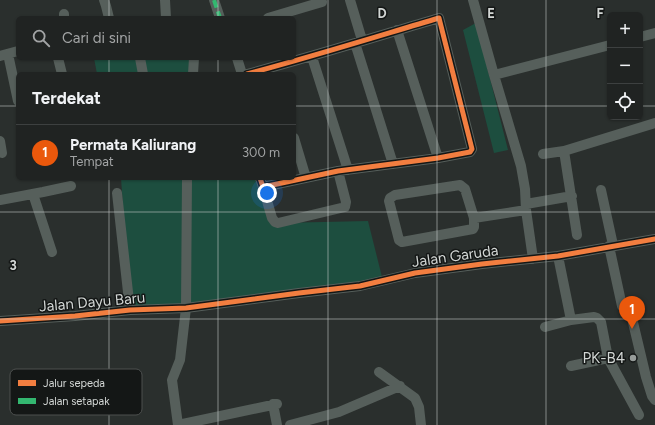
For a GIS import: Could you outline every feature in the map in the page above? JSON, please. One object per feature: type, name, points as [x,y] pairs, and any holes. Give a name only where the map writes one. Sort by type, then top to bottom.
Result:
[{"type":"street","points":[[104,0],[108,16]]},
{"type":"street","points":[[165,0],[166,16]]},
{"type":"street","points":[[214,0],[219,16]]},
{"type":"street","points":[[350,0],[359,41],[393,164]]},
{"type":"street","points":[[473,0],[521,166],[533,259]]},
{"type":"street","points":[[275,16],[324,1]]},
{"type":"street","points":[[274,71],[359,41],[439,18],[472,149],[470,152],[438,158],[296,179]]},
{"type":"street","points":[[397,30],[438,158]]},
{"type":"street","points":[[643,36],[655,33]]},
{"type":"street","points":[[494,75],[607,46]]},
{"type":"street","points":[[9,54],[16,91]]},
{"type":"street","points":[[288,180],[261,183],[272,218],[275,222],[345,207],[346,202],[343,171],[312,57]]},
{"type":"street","points":[[58,60],[62,72]]},
{"type":"street","points":[[140,60],[142,72]]},
{"type":"street","points":[[193,72],[194,60]]},
{"type":"street","points":[[238,60],[241,72]]},
{"type":"street","points":[[543,154],[564,151],[655,123]]},
{"type":"street","points":[[0,141],[2,153]]},
{"type":"street","points":[[296,145],[306,178]]},
{"type":"street","points":[[564,151],[577,236]]},
{"type":"street","points":[[187,180],[186,308],[180,360],[172,380],[178,425],[275,404],[277,425]]},
{"type":"street","points":[[460,184],[465,189],[474,218],[474,227],[471,230],[402,242],[399,240],[389,201],[390,198],[395,195],[460,184]]},
{"type":"street","points":[[0,200],[70,186]]},
{"type":"street","points":[[602,190],[622,306],[632,314],[646,377],[652,396],[655,400]]},
{"type":"street","points":[[117,193],[130,310]]},
{"type":"street","points":[[33,194],[52,252]]},
{"type":"street","points":[[474,218],[572,196]]},
{"type":"street","name":"Jalan Garuda","points":[[186,308],[360,286],[415,273],[558,256],[655,239]]},
{"type":"street","points":[[558,256],[571,320]]},
{"type":"street","name":"Jalan Dayu Baru","points":[[0,321],[74,316],[130,310],[186,308]]},
{"type":"street","points":[[545,326],[571,320],[594,317],[599,320],[601,322],[608,358],[639,415]]},
{"type":"street","points":[[571,366],[608,358]]},
{"type":"street","points":[[379,372],[416,398],[422,425]]},
{"type":"street","points":[[290,425],[339,412],[400,386]]},
{"type":"green space","points":[[476,23],[508,150],[494,153],[463,30]]},
{"type":"green space","points":[[94,60],[193,60],[193,72],[97,72]]},
{"type":"green space","points":[[121,180],[261,180],[278,223],[368,221],[383,281],[130,310]]},
{"type":"marked path","points":[[214,0],[219,16]]},
{"type":"cycle path","points":[[254,72],[439,18],[472,149],[470,152],[438,158],[338,171],[296,180]]},
{"type":"cycle path","points":[[261,180],[263,187],[296,180]]},
{"type":"cycle path","points":[[0,321],[75,316],[130,310],[186,308],[360,286],[415,273],[558,256],[655,239]]},
{"type":"place","name":"Permata Kaliurang","points":[[632,329]]},
{"type":"place","name":"PK-B4","points":[[633,358]]}]
